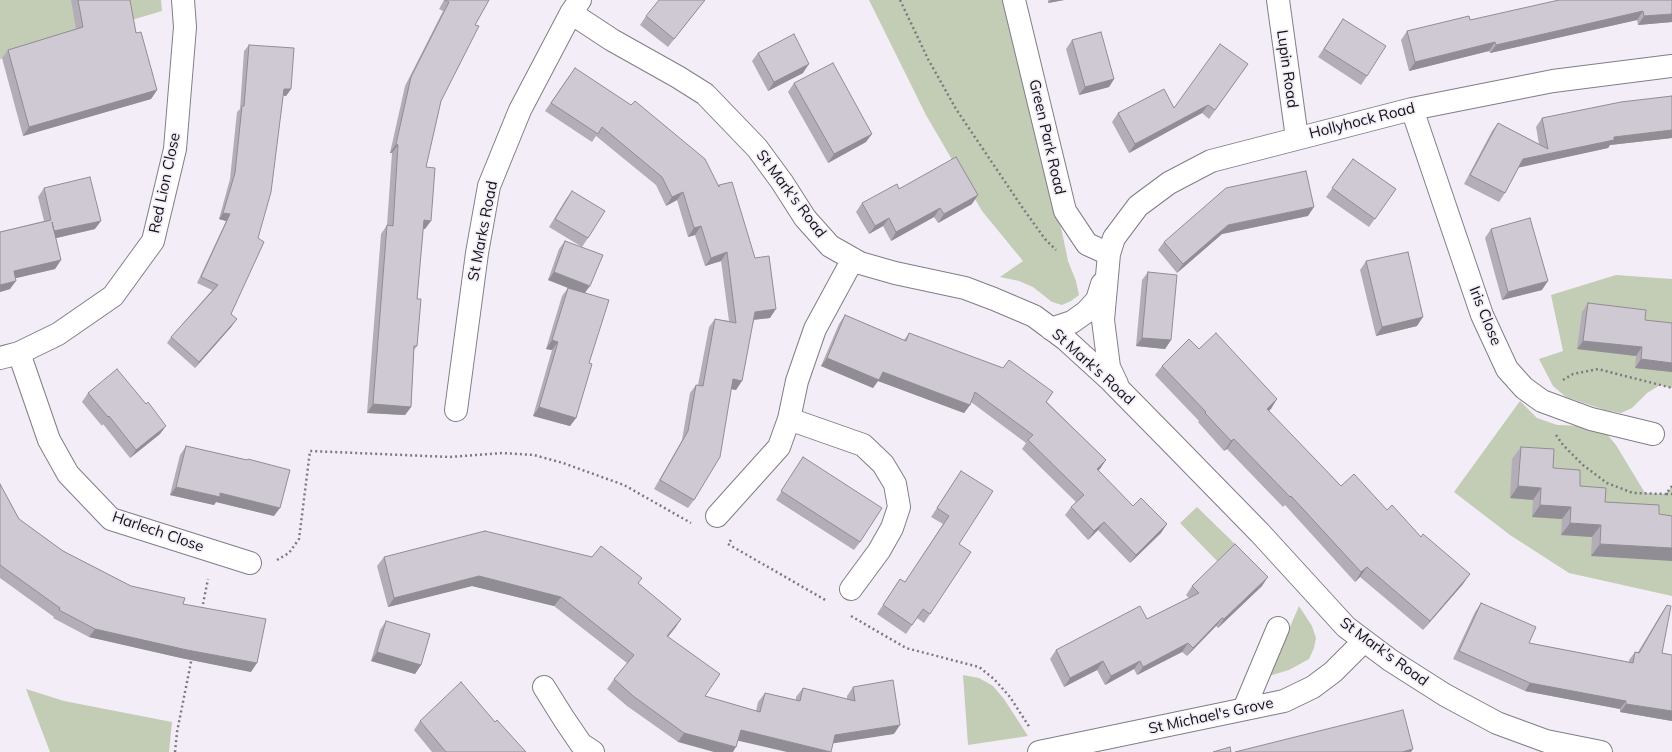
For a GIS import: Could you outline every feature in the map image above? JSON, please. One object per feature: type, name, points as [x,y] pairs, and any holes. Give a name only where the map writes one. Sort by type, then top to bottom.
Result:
[{"type":"street","name":"Red Lion Close","points":[[10,356],[58,334],[113,296],[153,241],[175,149],[185,27],[182,0]]},
{"type":"street","name":"Green Park Road","points":[[1014,0],[1065,211],[1087,244],[1107,262]]},
{"type":"street","name":"Lupin Road","points":[[1278,0],[1297,138]]},
{"type":"street","name":"St Mark's Road","points":[[575,6],[612,40],[672,73],[705,94],[757,148],[782,182],[805,218],[830,246],[860,263],[895,273],[965,288],[994,299],[1034,316],[1065,339],[1121,391],[1260,533],[1346,627],[1390,660],[1445,695],[1497,723],[1546,741],[1601,752]]},
{"type":"street","name":"St Marks Road","points":[[456,410],[477,253],[489,186],[520,110],[575,6]]},
{"type":"street","name":"Hollyhock Road","points":[[1051,329],[1072,322],[1086,312],[1097,300],[1114,238],[1138,206],[1169,183],[1211,161],[1412,109],[1553,81],[1672,66]]},
{"type":"street","name":"Iris Close","points":[[1412,109],[1482,316],[1508,369],[1524,388],[1542,401],[1591,419],[1653,434]]},
{"type":"street","points":[[717,516],[778,447],[789,419],[798,381],[814,329],[852,259]]},
{"type":"street","name":"Hollyhock Road","points":[[1107,262],[1103,320],[1109,367],[1121,391]]},
{"type":"street","name":"Harlech Close","points":[[10,356],[49,440],[68,474],[111,519],[250,563]]},
{"type":"street","points":[[789,419],[863,445],[883,464],[895,484],[899,507],[892,528],[879,551],[851,589]]},
{"type":"street","points":[[1244,709],[1278,628]]},
{"type":"street","name":"St Michael's Grove","points":[[1040,752],[1284,701],[1313,687],[1333,672],[1364,640]]},
{"type":"street","points":[[544,687],[581,744],[592,752]]},
{"type":"path","points":[[900,0],[928,59],[956,109],[1045,239],[1062,255]]},
{"type":"path","points":[[1672,388],[1598,369],[1573,374],[1553,386],[1546,420],[1563,445],[1583,465],[1608,483],[1633,492],[1672,494]]},
{"type":"path","points":[[274,561],[289,553],[299,539],[310,451],[450,457],[502,453],[534,455],[563,463],[624,485],[691,523]]},
{"type":"path","points":[[1666,494],[1672,486]]},
{"type":"path","points":[[728,544],[732,538]]},
{"type":"path","points":[[722,540],[831,604]]},
{"type":"path","points":[[201,615],[208,576]]},
{"type":"path","points":[[850,615],[906,648],[979,667],[994,679],[1010,697],[1024,717],[1040,752]]},
{"type":"path","points":[[175,752],[177,732],[193,654]]},
{"type":"green space","points":[[0,0],[161,0],[162,11],[0,59]]},
{"type":"green space","points":[[869,0],[1005,0],[1068,261],[1076,281],[1079,295],[1071,301],[1062,305],[1052,302],[1033,287],[1019,281],[1000,277],[1023,261],[982,211],[926,115]]},
{"type":"green space","points":[[1616,275],[1672,279],[1672,388],[1660,385],[1647,393],[1632,408],[1621,413],[1605,410],[1566,397],[1553,386],[1539,359],[1563,351],[1551,295]]},
{"type":"green space","points":[[1520,401],[1537,418],[1557,425],[1583,426],[1606,433],[1616,445],[1645,493],[1666,494],[1672,486],[1672,596],[1569,573],[1510,535],[1454,492]]},
{"type":"green space","points":[[1197,507],[1236,545],[1219,563],[1180,523]]},
{"type":"green space","points":[[1299,606],[1312,626],[1316,638],[1314,648],[1309,659],[1289,670],[1269,676]]},
{"type":"green space","points":[[963,675],[979,678],[993,686],[1004,699],[1028,736],[968,745]]},
{"type":"green space","points":[[26,689],[64,701],[172,722],[169,752],[50,752]]},
{"type":"building","points":[[78,0],[130,0],[136,33],[141,32],[157,90],[29,127],[8,50],[83,27]]},
{"type":"building","points":[[445,0],[489,0],[475,25],[479,26],[441,101],[426,167],[435,168],[431,221],[424,220],[417,299],[421,299],[417,346],[414,346],[411,407],[373,404],[387,225],[393,226],[398,145],[396,144],[411,77],[449,2]]},
{"type":"building","points":[[659,0],[705,0],[674,39],[646,16]]},
{"type":"building","points":[[1559,0],[1672,0],[1672,14],[1644,16],[1643,11],[1496,45],[1495,42],[1415,62],[1407,31],[1469,16],[1470,20]]},
{"type":"building","points":[[1343,19],[1386,46],[1367,76],[1324,49]]},
{"type":"building","points":[[1101,32],[1114,79],[1085,87],[1072,40]]},
{"type":"building","points":[[794,34],[809,64],[774,82],[758,53]]},
{"type":"building","points":[[1220,44],[1248,64],[1215,110],[1208,105],[1135,144],[1118,113],[1164,89],[1174,108]]},
{"type":"building","points":[[249,45],[294,48],[291,89],[284,89],[271,192],[258,238],[264,242],[231,314],[237,319],[199,362],[171,337],[218,285],[201,277],[230,214],[223,213],[235,173],[242,106],[244,106]]},
{"type":"building","points":[[833,63],[872,134],[834,154],[794,83]]},
{"type":"building","points":[[575,68],[631,105],[635,101],[705,159],[719,187],[719,185],[732,182],[755,258],[769,256],[776,309],[755,312],[742,381],[733,379],[720,457],[694,500],[660,480],[688,431],[696,385],[703,386],[715,319],[736,323],[727,252],[711,258],[701,226],[694,228],[683,192],[672,197],[662,177],[602,127],[598,134],[551,103]]},
{"type":"building","points":[[1672,96],[1672,130],[1614,137],[1614,140],[1523,159],[1505,193],[1470,175],[1498,123],[1548,149],[1542,118],[1621,102]]},
{"type":"building","points":[[956,157],[978,195],[944,214],[940,208],[896,232],[889,218],[875,226],[862,203],[897,184],[899,189]]},
{"type":"building","points":[[1353,159],[1396,189],[1375,219],[1332,188]]},
{"type":"building","points":[[1306,171],[1314,207],[1228,225],[1183,264],[1164,242],[1226,188]]},
{"type":"building","points":[[90,177],[101,221],[54,231],[61,260],[14,271],[16,281],[0,285],[0,232],[51,220],[44,188]]},
{"type":"building","points":[[572,191],[605,211],[588,238],[555,219]]},
{"type":"building","points":[[1530,218],[1548,281],[1508,292],[1491,229]]},
{"type":"building","points":[[565,241],[603,255],[590,286],[554,272]]},
{"type":"building","points":[[1408,252],[1423,317],[1382,327],[1366,261]]},
{"type":"building","points":[[1148,272],[1177,275],[1171,340],[1142,338]]},
{"type":"building","points":[[568,288],[609,300],[589,363],[592,364],[576,418],[539,407],[558,342],[552,340]]},
{"type":"building","points":[[1588,303],[1646,310],[1645,320],[1672,323],[1672,363],[1641,359],[1642,347],[1583,341]]},
{"type":"building","points":[[845,315],[906,341],[909,333],[1003,368],[1009,360],[1053,392],[1046,402],[1106,460],[1097,469],[1133,506],[1141,498],[1167,524],[1136,555],[1104,522],[1094,531],[1071,507],[1084,495],[1028,440],[1033,435],[975,392],[970,405],[883,372],[879,380],[827,358]]},
{"type":"building","points":[[1216,333],[1277,399],[1267,409],[1341,486],[1354,474],[1387,510],[1392,505],[1421,537],[1423,534],[1470,574],[1430,621],[1367,567],[1361,572],[1291,496],[1290,497],[1234,439],[1231,441],[1205,413],[1206,412],[1162,366],[1189,339],[1199,349]]},
{"type":"building","points":[[117,369],[146,404],[148,402],[166,426],[136,450],[109,416],[108,417],[88,393]]},
{"type":"building","points":[[186,446],[248,459],[290,470],[280,508],[220,493],[220,497],[176,487]]},
{"type":"building","points":[[1521,447],[1554,449],[1553,468],[1580,470],[1580,486],[1606,488],[1605,502],[1659,505],[1659,514],[1672,516],[1672,548],[1600,544],[1601,525],[1570,523],[1571,507],[1540,505],[1541,488],[1518,486]]},
{"type":"building","points":[[803,457],[882,508],[860,542],[781,491]]},
{"type":"building","points":[[961,471],[993,491],[959,544],[971,552],[930,614],[923,609],[912,625],[883,605],[900,579],[905,582],[949,516],[937,508]]},
{"type":"building","points":[[0,484],[19,519],[63,551],[131,586],[185,598],[183,604],[266,619],[257,663],[187,650],[95,629],[59,610],[60,608],[0,565]]},
{"type":"building","points":[[485,531],[592,557],[601,546],[642,578],[638,583],[681,619],[667,636],[720,674],[705,696],[760,712],[765,693],[800,701],[803,688],[855,701],[853,687],[893,680],[900,725],[835,735],[831,752],[741,730],[736,747],[684,733],[633,696],[614,679],[634,655],[561,597],[479,576],[394,598],[384,557]]},
{"type":"building","points":[[1235,544],[1268,577],[1224,619],[1222,618],[1193,648],[1188,643],[1143,667],[1140,661],[1111,676],[1103,661],[1070,678],[1056,650],[1140,606],[1147,619],[1199,593],[1192,586]]},
{"type":"building","points":[[1481,603],[1536,627],[1529,643],[1633,663],[1635,652],[1639,653],[1667,605],[1671,606],[1662,653],[1672,655],[1672,711],[1626,704],[1626,701],[1530,683],[1459,651]]},
{"type":"building","points":[[386,621],[430,634],[421,665],[377,652]]},
{"type":"building","points":[[461,682],[495,722],[497,720],[526,752],[446,752],[420,721]]},
{"type":"building","points":[[1403,710],[1413,749],[1402,752],[1235,752]]},
{"type":"building","points":[[1230,747],[1231,752],[1213,752]]}]
